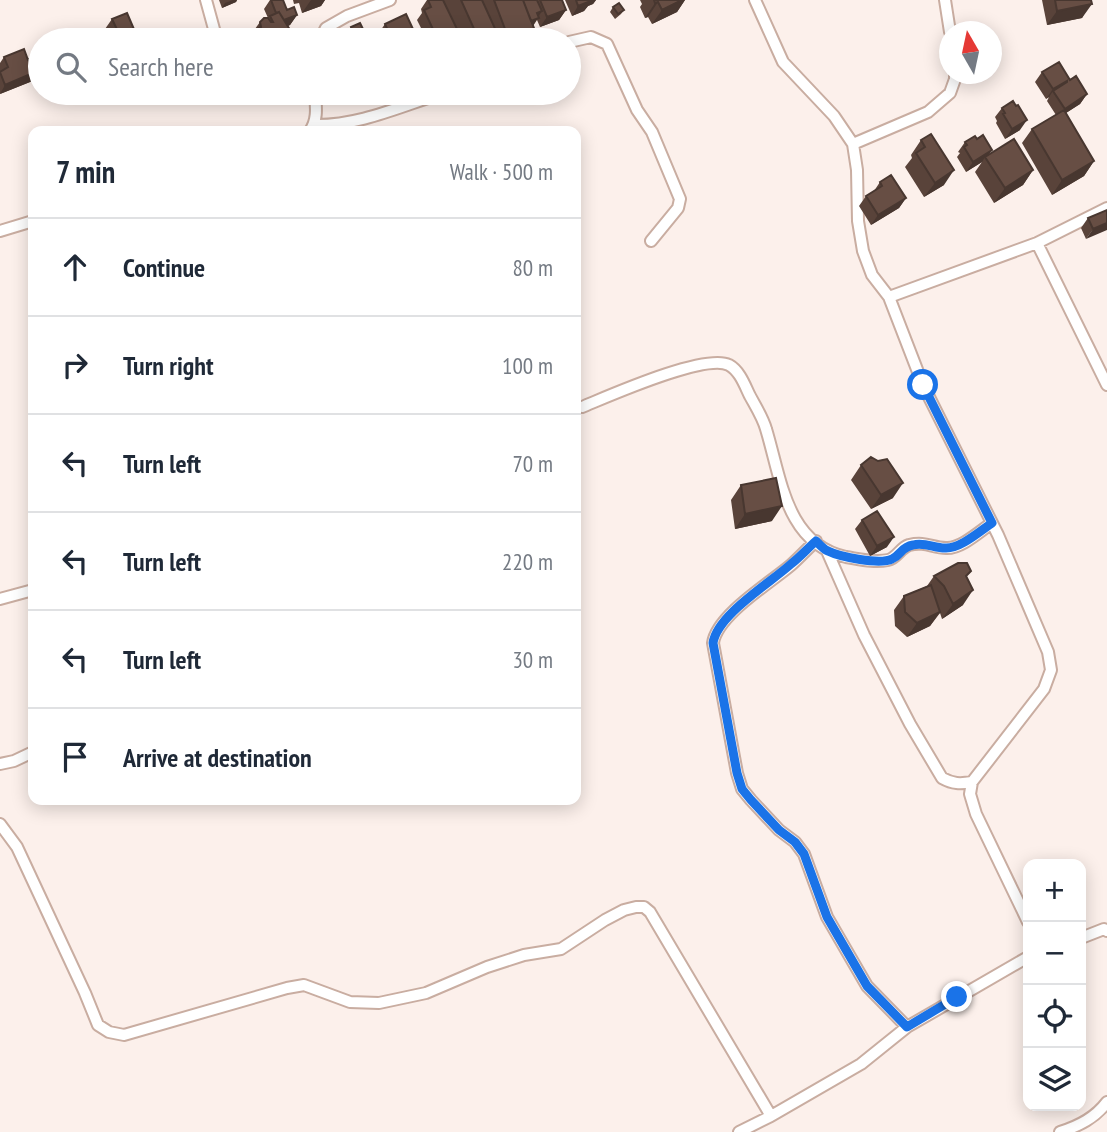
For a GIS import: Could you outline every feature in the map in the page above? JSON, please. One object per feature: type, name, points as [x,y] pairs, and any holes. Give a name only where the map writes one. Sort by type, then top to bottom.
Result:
[{"type":"street","points":[[206,0],[214,28]]},
{"type":"street","points":[[326,28],[347,16],[390,0]]},
{"type":"street","points":[[755,0],[783,62],[834,116],[853,144],[857,170],[858,221],[863,251],[872,275],[889,297],[923,385],[992,523],[1048,652],[1051,670],[1044,689],[972,782],[970,794],[976,814],[1023,912]]},
{"type":"street","points":[[944,0],[948,21]]},
{"type":"street","points":[[581,39],[591,37],[607,44],[637,110],[652,132],[680,199],[678,208],[651,241]]},
{"type":"street","points":[[853,144],[928,112],[950,93],[953,84]]},
{"type":"street","points":[[313,126],[316,105]]},
{"type":"street","points":[[323,126],[356,121],[406,105]]},
{"type":"street","points":[[889,297],[1037,243],[1107,208]]},
{"type":"street","points":[[0,231],[28,223]]},
{"type":"street","points":[[1037,243],[1107,385]]},
{"type":"street","points":[[582,407],[667,373],[713,363],[729,365],[741,376],[765,425],[788,505],[799,528],[827,551],[864,635],[910,724],[942,778],[959,784],[972,782]]},
{"type":"street","points":[[827,551],[860,559],[891,559],[904,547],[912,545],[926,543],[947,548],[955,546],[992,523]]},
{"type":"street","points":[[816,541],[792,564],[733,611],[715,634],[713,643],[737,773],[742,789],[751,800],[779,830],[800,847],[827,917],[867,986],[907,1027]]},
{"type":"street","points":[[0,599],[28,591]]},
{"type":"street","points":[[0,764],[28,754]]},
{"type":"street","points":[[0,824],[17,847],[98,1025],[109,1032],[124,1035],[304,985],[350,1002],[379,1003],[426,993],[487,967],[561,949],[605,920],[636,907],[644,907],[650,912],[771,1116]]},
{"type":"street","points":[[1086,936],[1104,929],[1107,931]]},
{"type":"street","points":[[739,1132],[861,1064],[907,1027],[1023,960]]},
{"type":"street","points":[[1060,1132],[1084,1123],[1107,1102]]},
{"type":"building","points":[[271,0],[283,0],[287,10],[294,7],[297,15],[284,20],[279,12],[276,13]]},
{"type":"building","points":[[428,0],[443,0],[457,28],[432,28],[424,10],[431,7]]},
{"type":"building","points":[[461,0],[482,0],[495,28],[474,28]]},
{"type":"building","points":[[494,0],[523,0],[534,28],[505,28]]},
{"type":"building","points":[[523,0],[537,0],[542,11],[537,13],[539,18],[531,21]]},
{"type":"building","points":[[540,0],[562,0],[566,10],[547,17]]},
{"type":"building","points":[[576,0],[591,0],[591,1],[578,6]]},
{"type":"building","points":[[654,0],[682,0],[662,10]]},
{"type":"building","points":[[1055,0],[1091,0],[1092,4],[1057,11]]},
{"type":"building","points":[[619,3],[624,10],[618,14],[613,7]]},
{"type":"building","points":[[279,12],[289,28],[259,28],[264,18],[273,22],[270,16]]},
{"type":"building","points":[[127,13],[133,28],[116,28],[112,19]]},
{"type":"building","points":[[406,14],[412,28],[387,28],[385,24]]},
{"type":"building","points":[[360,23],[362,28],[351,28]]},
{"type":"building","points":[[24,49],[28,60],[28,75],[5,85],[0,72],[8,67],[4,57]]},
{"type":"building","points":[[1059,62],[1070,80],[1076,76],[1087,94],[1065,109],[1053,91],[1067,81],[1053,89],[1042,72]]},
{"type":"building","points":[[1013,101],[1027,120],[1012,129],[1002,108]]},
{"type":"building","points":[[1064,110],[1094,161],[1062,180],[1032,129]]},
{"type":"building","points":[[931,134],[954,170],[935,183],[916,153],[925,147],[921,140]]},
{"type":"building","points":[[983,135],[992,150],[973,162],[964,147],[967,145],[965,142]]},
{"type":"building","points":[[1014,139],[1033,170],[1005,188],[985,157]]},
{"type":"building","points":[[891,175],[906,198],[878,215],[866,196],[882,186],[880,182]]},
{"type":"building","points":[[1107,210],[1107,223],[1093,229],[1088,218]]},
{"type":"building","points":[[871,457],[878,461],[887,459],[903,483],[881,495],[861,465]]},
{"type":"building","points":[[776,478],[782,506],[745,514],[741,485]]},
{"type":"building","points":[[877,511],[894,537],[877,546],[862,520]]},
{"type":"building","points":[[958,563],[967,563],[971,571],[966,576],[973,590],[953,604],[944,586],[934,576]]},
{"type":"building","points":[[931,585],[940,612],[917,623],[905,612],[904,596]]},
{"type":"route","points":[[923,385],[992,523],[955,546],[947,548],[926,543],[912,545],[904,547],[891,559],[878,561],[827,551],[816,541],[792,564],[733,611],[721,624],[713,643],[742,789],[779,830],[800,847],[827,917],[867,986],[907,1027],[957,997]]}]
